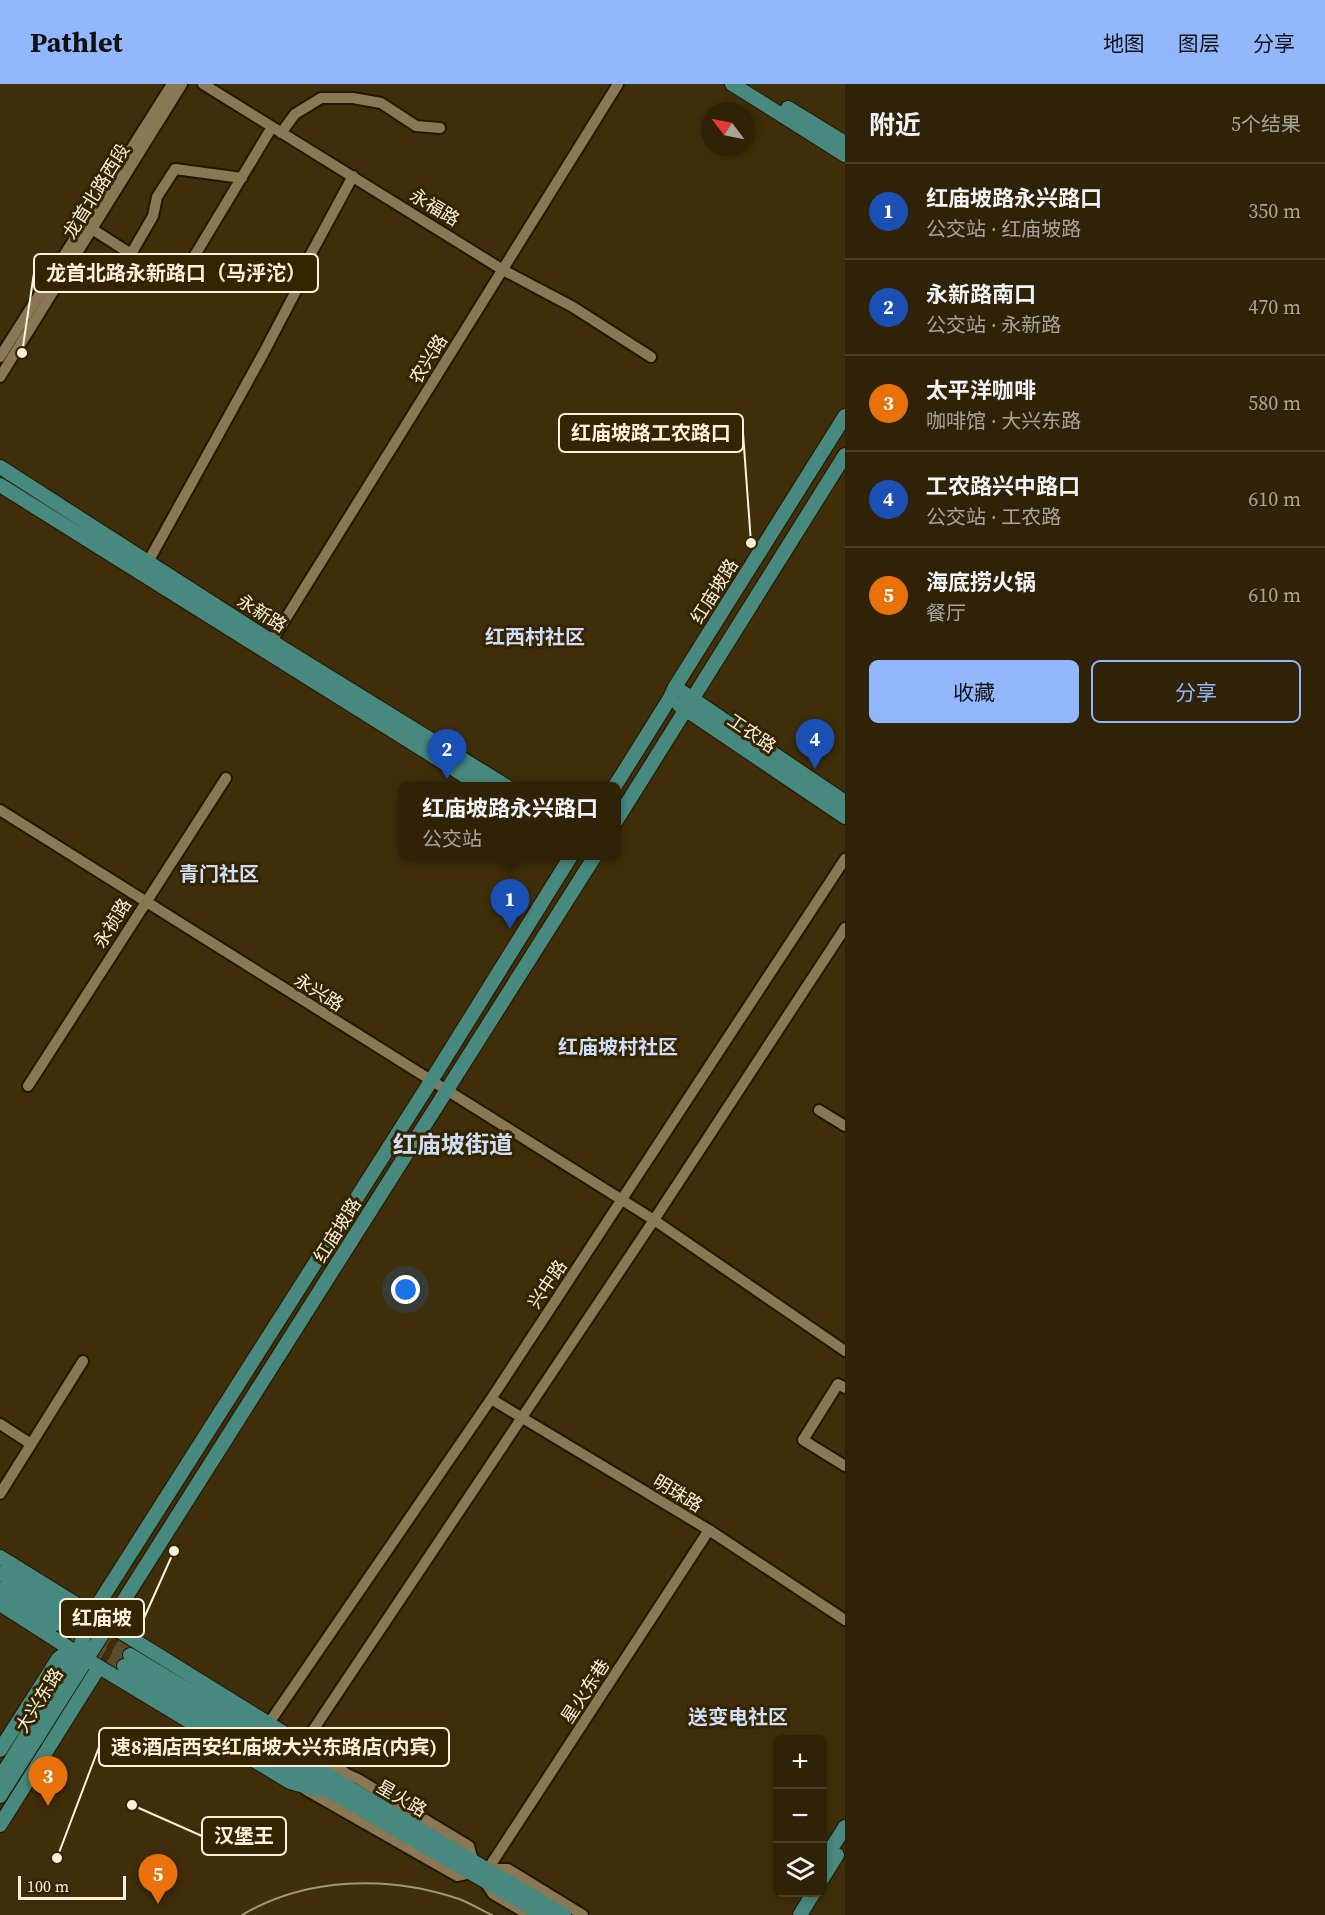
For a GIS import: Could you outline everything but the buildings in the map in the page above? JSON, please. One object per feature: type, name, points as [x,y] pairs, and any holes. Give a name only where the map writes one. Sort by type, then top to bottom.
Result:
[{"type":"main road","points":[[732,84],[845,155]]},
{"type":"main road","points":[[748,84],[845,143]]},
{"type":"main road","name":"红庙坡路","points":[[617,782],[845,416]]},
{"type":"main road","points":[[621,813],[845,455]]},
{"type":"main road","name":"永新路","points":[[0,467],[148,562],[268,646],[475,782]]},
{"type":"main road","name":"永新路","points":[[0,485],[499,782]]},
{"type":"main road","name":"工农路","points":[[673,692],[845,817]]},
{"type":"main road","name":"工农路","points":[[689,704],[845,802]]},
{"type":"main road","name":"红庙坡路","points":[[92,1614],[431,1082],[569,860]]},
{"type":"main road","name":"红庙坡路","points":[[110,1625],[591,860]]},
{"type":"main road","points":[[0,1557],[303,1745],[342,1791]]},
{"type":"main road","points":[[0,1573],[59,1618],[0,1589]]},
{"type":"main road","points":[[0,1604],[290,1782],[342,1791]]},
{"type":"main road","name":"大兴东路","points":[[0,1797],[82,1655],[92,1614]]},
{"type":"main road","name":"大兴东路","points":[[0,1778],[82,1655],[110,1625]]},
{"type":"main road","points":[[0,1750],[58,1659],[68,1651],[82,1655]]},
{"type":"main road","name":"星火路","points":[[127,1661],[342,1791],[479,1870],[564,1915]]},
{"type":"main road","points":[[0,1825],[99,1666]]},
{"type":"main road","points":[[827,1855],[845,1827]]},
{"type":"main road","points":[[827,1871],[845,1843]]},
{"type":"main road","name":"星火路","points":[[479,1870],[544,1915]]},
{"type":"main road","points":[[790,1915],[801,1897]]},
{"type":"main road","points":[[800,1915],[811,1897]]},
{"type":"street","name":"龙首北路西段","points":[[0,357],[172,84]]},
{"type":"street","name":"龙首北路西段","points":[[0,377],[182,84]]},
{"type":"street","name":"永福路","points":[[203,84],[503,270],[573,307],[651,357]]},
{"type":"street","name":"农兴路","points":[[268,646],[618,84]]},
{"type":"street","points":[[180,280],[242,178],[277,130],[295,114],[321,98],[352,98],[381,103],[416,126],[440,128]]},
{"type":"street","points":[[92,228],[131,254],[153,216],[157,197],[175,169],[242,178]]},
{"type":"street","points":[[148,562],[263,354],[296,291],[299,276],[353,176]]},
{"type":"street","name":"永祯路","points":[[28,1086],[226,778]]},
{"type":"street","name":"永兴路","points":[[0,810],[654,1221],[845,1351]]},
{"type":"street","name":"兴中路","points":[[268,1723],[491,1398],[845,859]]},
{"type":"street","points":[[529,1915],[493,1894],[469,1846],[347,1774],[303,1745],[520,1417],[654,1221],[845,928]]},
{"type":"street","points":[[819,1110],[845,1126]]},
{"type":"street","points":[[0,1494],[83,1360]]},
{"type":"street","points":[[845,1388],[838,1384],[803,1440],[845,1466]]},
{"type":"street","name":"明珠路","points":[[491,1398],[709,1530],[845,1620]]},
{"type":"street","points":[[0,1424],[31,1444]]},
{"type":"street","name":"星火东巷","points":[[479,1870],[709,1530]]},
{"type":"street","points":[[290,1782],[330,1802],[457,1876],[479,1870],[508,1869],[583,1915]]},
{"type":"tunnel","points":[[62,1612],[130,1655]]},
{"type":"tunnel","points":[[56,1624],[124,1666]]},
{"type":"railway","points":[[242,1915],[267,1902],[293,1893],[320,1887],[376,1883],[432,1891],[463,1901],[492,1915]]},
{"type":"place","name":"龙首北路永新路口（马泘沱）","points":[[22,353]]},
{"type":"place","name":"红庙坡路工农路口","points":[[751,543]]},
{"type":"place","name":"工农路兴中路口","points":[[815,769]]},
{"type":"place","name":"永新路南口","points":[[447,779]]},
{"type":"place","name":"红庙坡路永兴路口","points":[[510,929]]},
{"type":"place","name":"红庙坡","points":[[174,1551]]},
{"type":"place","name":"汉堡王","points":[[132,1805]]},
{"type":"place","name":"太平洋咖啡","points":[[48,1806]]},
{"type":"place","name":"速8酒店西安红庙坡大兴东路店(内宾)","points":[[57,1858]]},
{"type":"place","name":"海底捞火锅","points":[[158,1904]]},
{"type":"district","name":"红西村社区","points":[[535,637]]},
{"type":"district","name":"青门社区","points":[[219,874]]},
{"type":"district","name":"红庙坡村社区","points":[[618,1047]]},
{"type":"district","name":"红庙坡街道","points":[[453,1144]]},
{"type":"district","name":"送变电社区","points":[[738,1717]]}]
